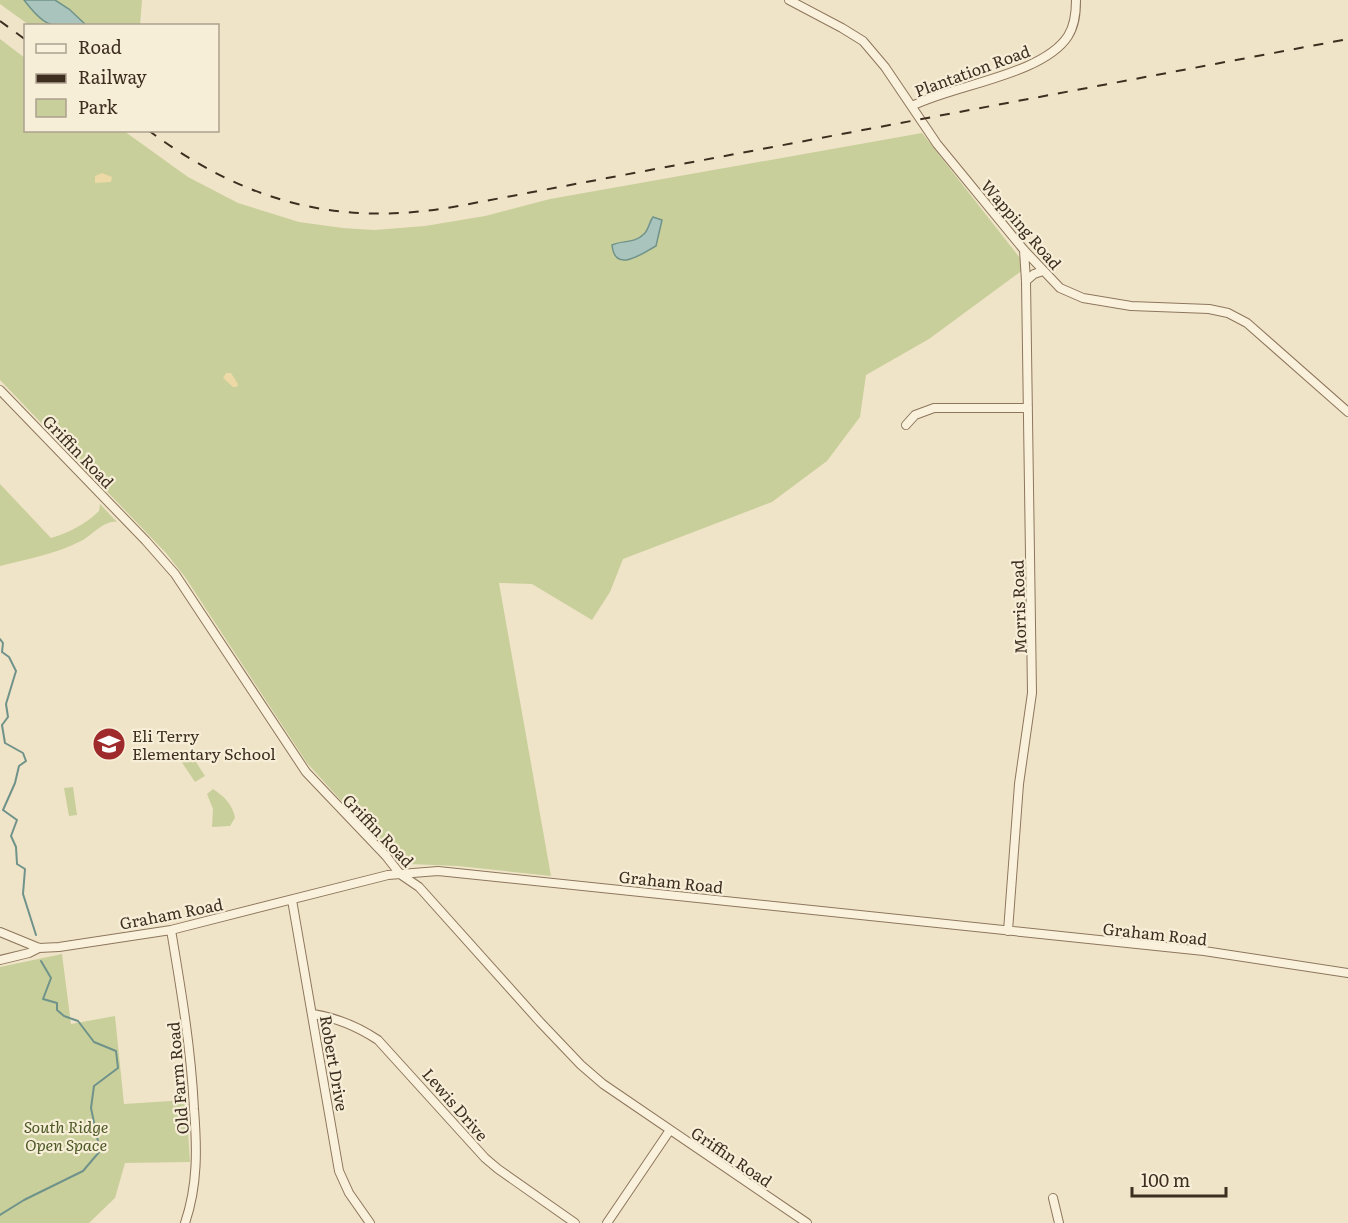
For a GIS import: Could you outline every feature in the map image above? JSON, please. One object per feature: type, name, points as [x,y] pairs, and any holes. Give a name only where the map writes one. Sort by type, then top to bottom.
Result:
[{"type":"street","name":"Wapping Road","points":[[789,0],[842,28],[863,41],[875,53],[937,144],[1024,250],[1060,288],[1083,298],[1131,306],[1209,309],[1238,318],[1247,322],[1348,412]]},
{"type":"street","name":"Plantation Road","points":[[912,106],[1022,68],[1043,58],[1067,37],[1076,12],[1076,0]]},
{"type":"street","name":"Morris Road","points":[[1008,931],[1018,784],[1032,693],[1024,250]]},
{"type":"street","points":[[1026,280],[1043,270]]},
{"type":"street","name":"Griffin Road","points":[[0,390],[165,561],[306,772],[386,856],[400,874],[419,887],[497,976],[581,1065],[603,1084],[807,1223]]},
{"type":"street","points":[[906,425],[915,415],[934,408],[1028,408]]},
{"type":"street","name":"Graham Road","points":[[0,932],[39,948],[59,947],[171,930],[400,874],[438,871],[1204,951],[1348,973]]},
{"type":"street","name":"Robert Drive","points":[[292,900],[339,1171],[350,1193],[370,1223]]},
{"type":"street","name":"Old Farm Road","points":[[171,930],[186,1020],[197,1151],[193,1196],[185,1223]]},
{"type":"street","points":[[0,960],[39,948]]},
{"type":"street","name":"Lewis Drive","points":[[313,1014],[331,1017],[356,1026],[378,1040],[485,1158],[575,1223]]},
{"type":"street","points":[[607,1223],[670,1130]]},
{"type":"street","points":[[1053,1198],[1059,1223]]},
{"type":"green space","points":[[0,0],[142,0],[140,24],[28,24],[0,4]]},
{"type":"green space","points":[[0,39],[24,57],[24,132],[125,132],[188,177],[238,203],[299,222],[374,230],[425,226],[485,216],[550,199],[922,133],[1027,267],[929,339],[866,375],[860,417],[827,461],[772,502],[623,559],[610,592],[592,620],[532,584],[499,583],[551,876],[458,866],[408,864],[401,861],[354,815],[307,763],[185,577],[166,553],[0,380]]},
{"type":"green space","points":[[0,484],[51,538],[70,531],[88,520],[99,511],[100,504],[117,522],[108,523],[81,541],[62,549],[0,566]]},
{"type":"green space","points":[[189,751],[205,776],[195,782],[179,758]]},
{"type":"green space","points":[[73,787],[77,815],[69,816],[64,788]]},
{"type":"green space","points":[[213,789],[232,809],[235,818],[230,826],[212,827],[213,809],[207,794]]},
{"type":"green space","name":"South Ridge Open Space","points":[[62,954],[71,1024],[115,1016],[124,1104],[186,1100],[190,1162],[125,1163],[115,1198],[89,1223],[0,1223],[0,967]]},
{"type":"sand","points":[[102,173],[112,177],[111,182],[95,183],[95,176]]},
{"type":"sand","points":[[226,373],[231,373],[238,384],[237,387],[233,387],[223,378]]},
{"type":"water","points":[[24,0],[55,0],[85,24],[51,24],[38,17]]},
{"type":"water","points":[[653,217],[662,220],[656,246],[631,259],[618,259],[612,245],[640,237],[646,232]]},
{"type":"waterway","points":[[0,639],[3,643],[2,652],[9,657],[16,671],[6,704],[8,717],[2,725],[5,743],[23,753],[26,761],[19,766],[15,783],[3,810],[17,820],[11,836],[16,847],[17,864],[25,869],[23,894],[36,935]]},
{"type":"waterway","points":[[0,1215],[24,1200],[83,1171],[100,1151],[91,1108],[94,1086],[118,1068],[116,1051],[94,1042],[78,1021],[64,1016],[57,1010],[57,1003],[43,999],[51,978],[41,961]]},
{"type":"railway","points":[[0,21],[24,39]]},
{"type":"railway","points":[[151,132],[219,175],[255,191],[292,203],[330,210],[369,213],[410,212],[453,207],[1348,39]]},
{"type":"place","name":"Eli Terry Elementary School","points":[[109,744]]}]
